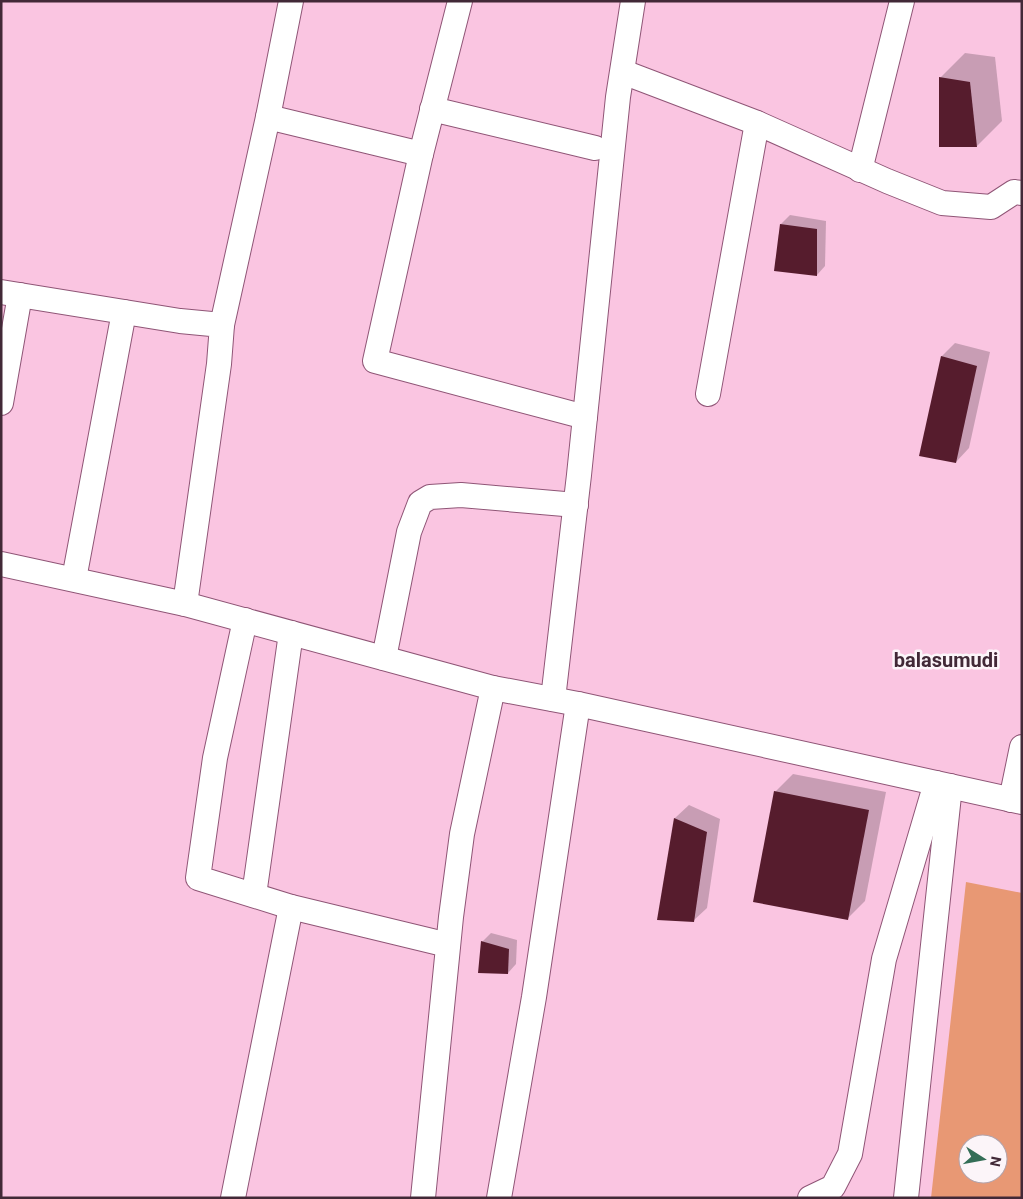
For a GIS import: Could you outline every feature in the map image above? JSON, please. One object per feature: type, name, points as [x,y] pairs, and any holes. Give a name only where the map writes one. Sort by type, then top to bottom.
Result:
[{"type":"street","points":[[185,604],[222,325],[268,117],[290,1]]},
{"type":"street","points":[[460,1],[420,154],[375,361],[585,417]]},
{"type":"street","points":[[552,699],[576,505],[618,97],[633,1]]},
{"type":"street","points":[[860,170],[902,1]]},
{"type":"street","points":[[623,72],[757,123],[860,170],[942,202],[991,207],[1014,192],[1022,193]]},
{"type":"street","points":[[432,109],[595,148]]},
{"type":"street","points":[[268,117],[420,154]]},
{"type":"street","points":[[708,394],[757,123]]},
{"type":"street","points":[[1,402],[11,294],[180,321],[222,325]]},
{"type":"street","points":[[74,580],[124,312]]},
{"type":"street","points":[[384,658],[409,532],[420,504],[430,497],[460,495],[576,505]]},
{"type":"street","points":[[1,564],[185,604],[493,688],[578,704],[1016,801],[1022,747]]},
{"type":"street","points":[[245,620],[215,758],[198,878],[291,907],[448,945]]},
{"type":"street","points":[[254,895],[291,633]]},
{"type":"street","points":[[423,1198],[448,945],[462,834],[493,688]]},
{"type":"street","points":[[499,1198],[534,998],[578,704]]},
{"type":"street","points":[[810,1198],[833,1187],[850,1154],[884,959],[943,784]]},
{"type":"street","points":[[906,1198],[943,784]]},
{"type":"street","points":[[233,1198],[291,907]]},
{"type":"shaded area","points":[[966,882],[1022,893],[1022,1198],[931,1198]]},
{"type":"building","points":[[939,77],[970,82],[977,147],[939,147]]},
{"type":"building","points":[[780,224],[817,229],[817,276],[774,271]]},
{"type":"building","points":[[941,356],[977,366],[956,463],[919,456]]},
{"type":"building","points":[[774,791],[869,810],[848,920],[753,902]]},
{"type":"building","points":[[674,818],[707,832],[694,922],[657,920]]},
{"type":"building","points":[[481,941],[509,949],[508,974],[478,973]]},
{"type":"district","name":"balasumudi","points":[[946,660]]}]
